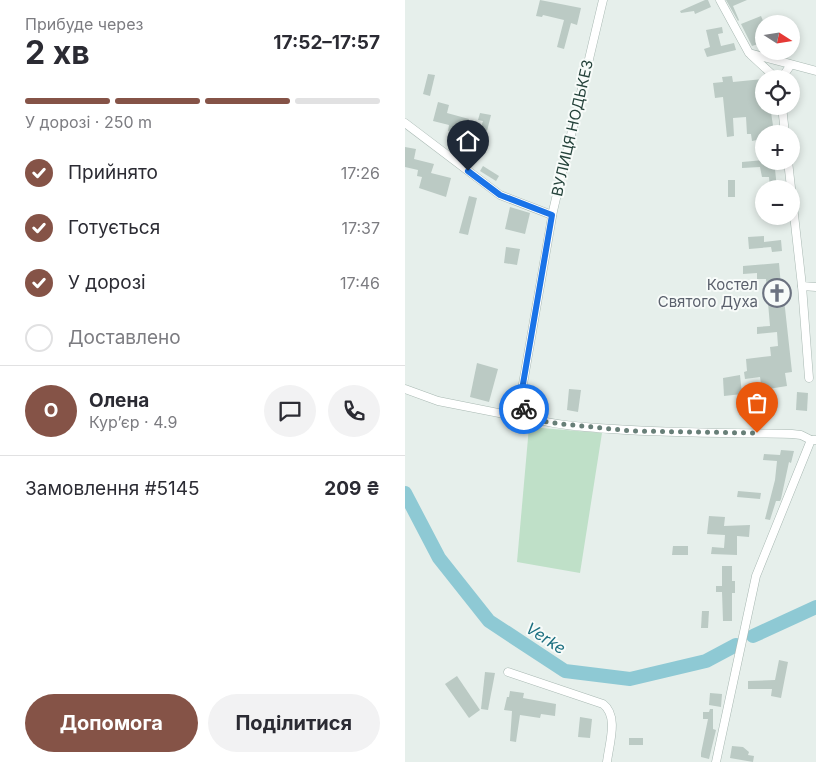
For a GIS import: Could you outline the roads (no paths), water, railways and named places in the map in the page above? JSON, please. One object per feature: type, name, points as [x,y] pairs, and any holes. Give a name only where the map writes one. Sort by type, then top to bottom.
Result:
[{"type":"street","name":"ВУЛИЦЯ НОДЬКЕЗ","points":[[535,420],[527,414],[524,407],[523,384],[552,215],[601,0]]},
{"type":"street","points":[[720,0],[749,53],[767,70]]},
{"type":"street","points":[[749,53],[790,66],[816,71]]},
{"type":"street","points":[[787,70],[790,66]]},
{"type":"street","points":[[405,123],[500,195],[552,215]]},
{"type":"street","points":[[790,170],[809,378]]},
{"type":"street","points":[[802,286],[816,287]]},
{"type":"street","points":[[405,389],[439,401],[535,420],[632,431],[801,435],[814,440],[756,576],[715,762]]},
{"type":"street","points":[[509,672],[603,704],[610,709],[612,718],[607,762]]},
{"type":"waterway","name":"Verke","points":[[405,493],[439,558],[489,621],[565,671],[630,679],[706,661],[736,645]]},
{"type":"waterway","name":"Verke","points":[[753,636],[816,607]]},
{"type":"place","name":"Костел Святого Духа","points":[[777,293]]}]
